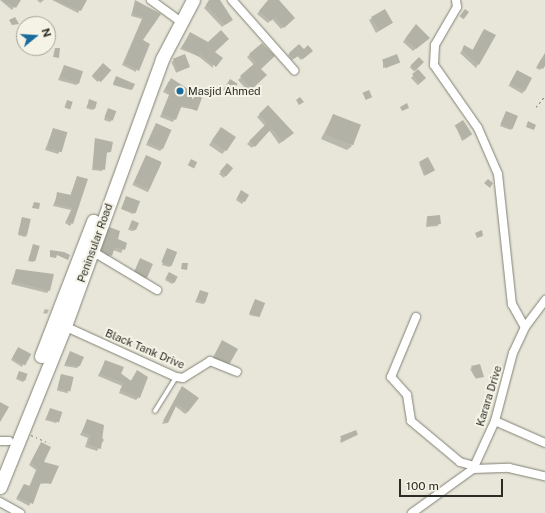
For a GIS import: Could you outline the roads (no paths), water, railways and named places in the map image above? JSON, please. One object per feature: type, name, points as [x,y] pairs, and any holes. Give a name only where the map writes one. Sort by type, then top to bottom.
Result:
[{"type":"main road","name":"Peninsular Road","points":[[0,487],[60,324],[184,0]]},
{"type":"main road","name":"Peninsular Road","points":[[0,466],[4,441],[60,324],[92,252],[177,18],[193,0]]},
{"type":"street","points":[[151,0],[177,18]]},
{"type":"street","points":[[232,0],[294,70]]},
{"type":"street","points":[[456,0],[457,7],[435,45],[434,65],[478,128],[498,174],[512,304],[525,327]]},
{"type":"street","points":[[92,252],[157,290]]},
{"type":"street","name":"Karara Drive","points":[[473,468],[495,421],[513,353],[525,327],[545,300]]},
{"type":"street","points":[[416,318],[391,377],[406,396],[411,421],[460,462],[473,468],[509,468],[545,476]]},
{"type":"street","name":"Black Tank Drive","points":[[60,324],[183,378],[210,361],[237,372]]},
{"type":"street","points":[[495,421],[545,443]]},
{"type":"street","points":[[412,513],[473,468]]},
{"type":"street","points":[[0,502],[20,513]]},
{"type":"lane","points":[[156,411],[176,376]]},
{"type":"place","name":"Masjid Ahmed","points":[[180,91]]}]
